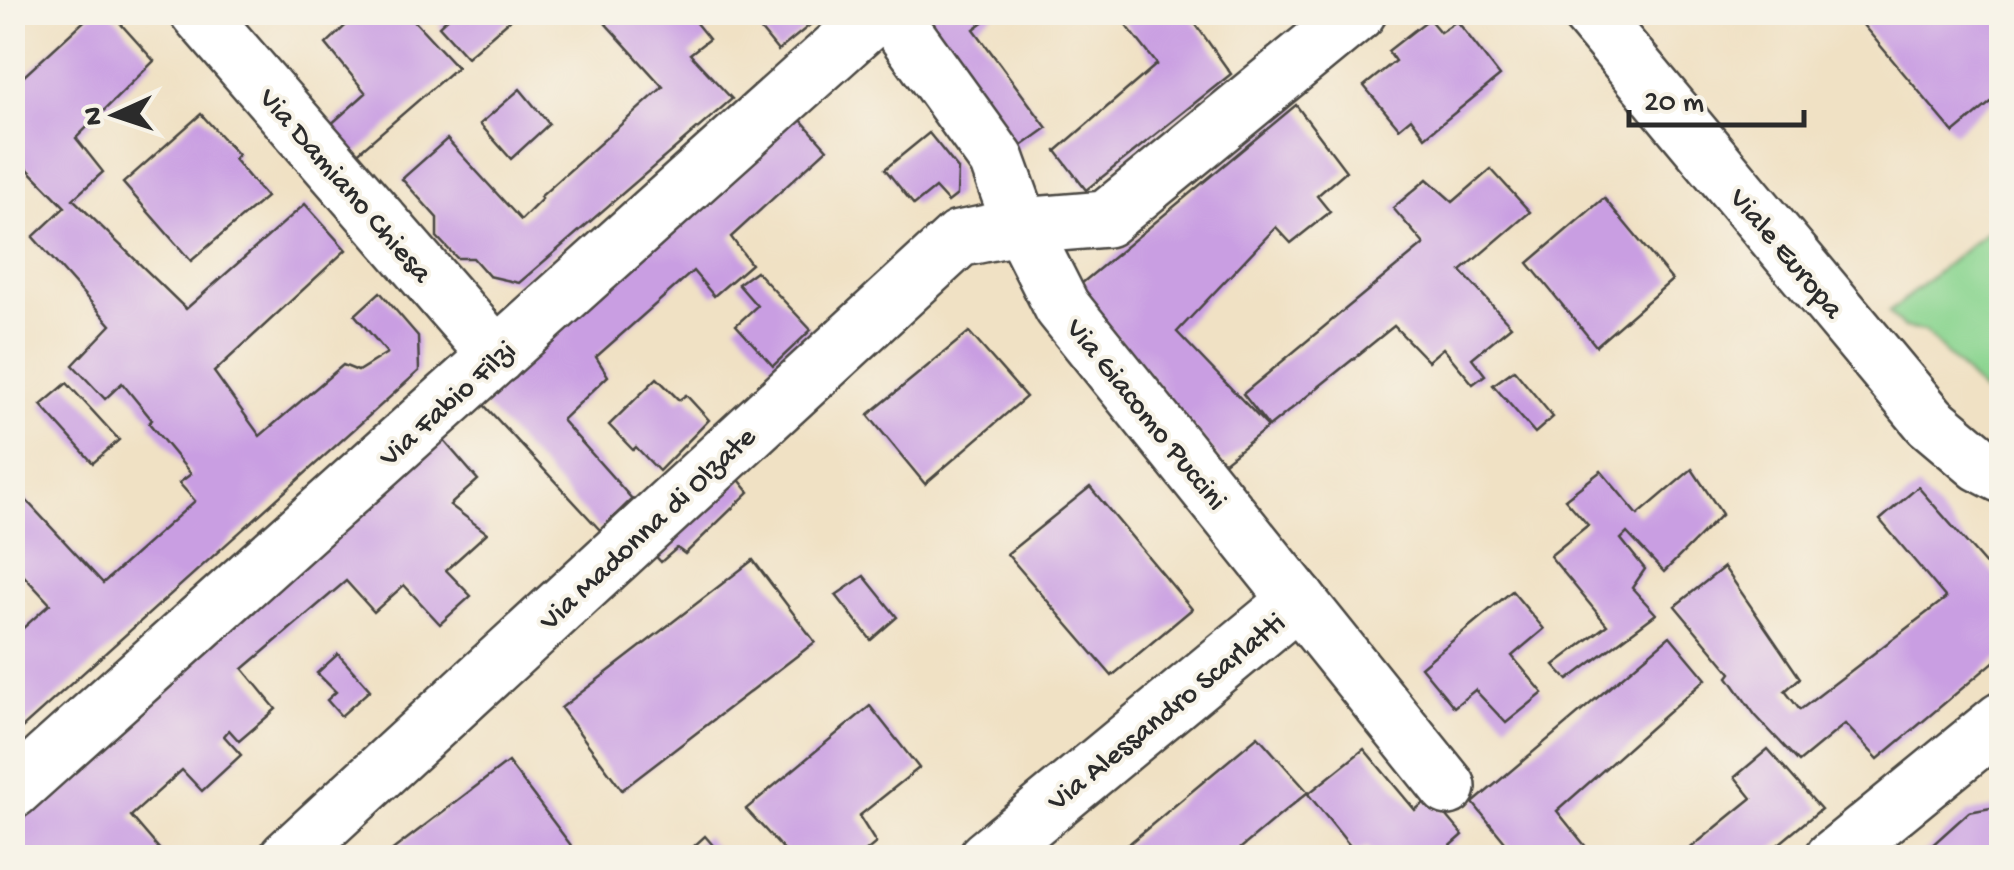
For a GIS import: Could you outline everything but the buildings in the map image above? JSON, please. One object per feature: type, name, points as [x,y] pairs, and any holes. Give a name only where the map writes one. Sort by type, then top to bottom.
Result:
[{"type":"street","name":"Via Damiano Chiesa","points":[[198,12],[497,356]]},
{"type":"street","name":"Via Fabio Filzi","points":[[12,791],[880,12]]},
{"type":"street","name":"Via Giacomo Puccini","points":[[890,12],[998,160],[1021,226],[1062,307],[1448,788]]},
{"type":"street","name":"Via Madonna di Olzate","points":[[287,858],[959,239],[1021,226],[1106,220],[1358,12]]},
{"type":"street","name":"Viale Europa","points":[[1589,12],[1930,421],[1981,464],[2002,476]]},
{"type":"street","name":"Via Alessandro Scarlatti","points":[[986,858],[1298,600]]},
{"type":"street","points":[[1832,858],[2002,720]]},
{"type":"green space","points":[[2001,220],[2001,405],[1992,401],[1924,331],[1904,328],[1889,312]]}]
